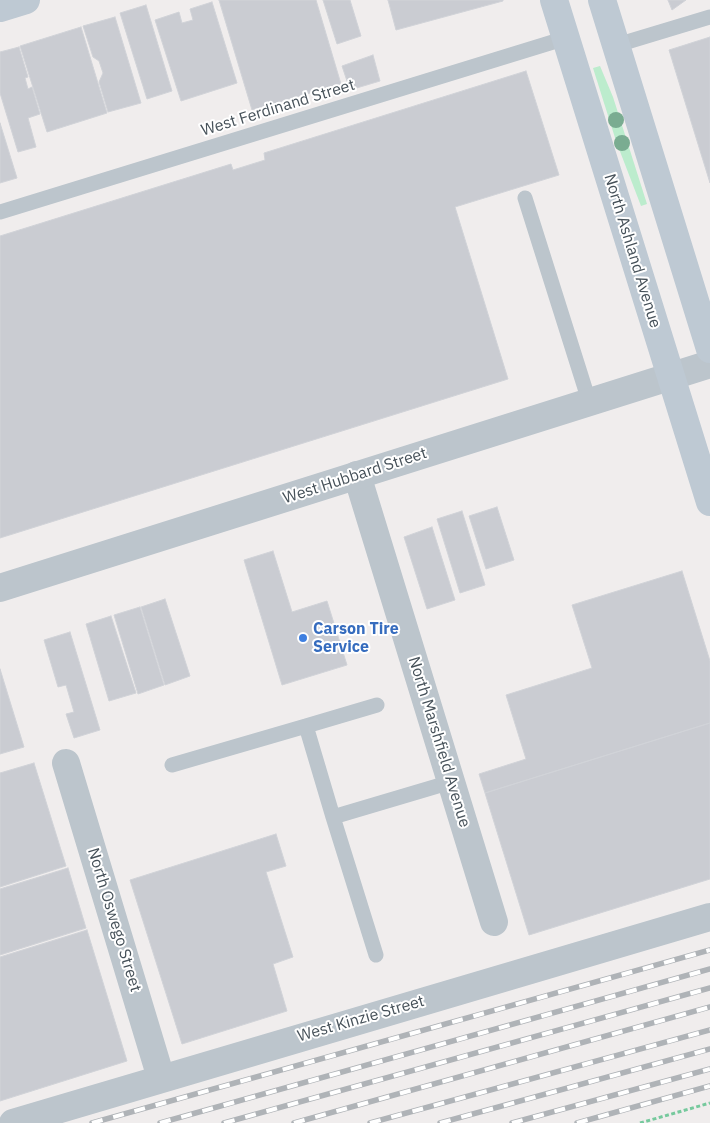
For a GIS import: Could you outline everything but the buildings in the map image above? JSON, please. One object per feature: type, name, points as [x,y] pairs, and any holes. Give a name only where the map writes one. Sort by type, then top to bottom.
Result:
[{"type":"main road","points":[[0,8],[26,0]]},
{"type":"main road","name":"North Ashland Avenue","points":[[554,0],[710,502]]},
{"type":"main road","points":[[602,0],[710,349]]},
{"type":"street","name":"West Hubbard Street","points":[[0,588],[710,364]]},
{"type":"street","name":"North Marshfield Avenue","points":[[357,475],[494,922]]},
{"type":"street","name":"North Oswego Street","points":[[66,763],[161,1078]]},
{"type":"street","name":"West Kinzie Street","points":[[13,1123],[710,917]]},
{"type":"lane","points":[[616,46],[710,17]]},
{"type":"lane","name":"West Ferdinand Street","points":[[0,212],[566,38]]},
{"type":"lane","points":[[525,198],[589,401]]},
{"type":"lane","points":[[172,765],[377,705]]},
{"type":"lane","points":[[306,726],[376,955]]},
{"type":"lane","points":[[333,817],[451,782]]},
{"type":"path","points":[[640,1123],[710,1103]]},
{"type":"green space","points":[[600,66],[613,97],[647,204],[641,206],[616,141],[593,68]]},
{"type":"railway","points":[[92,1123],[710,950]]},
{"type":"railway","points":[[160,1123],[710,969]]},
{"type":"railway","points":[[224,1123],[710,988]]},
{"type":"railway","points":[[294,1123],[710,1007]]},
{"type":"railway","points":[[370,1123],[710,1030]]},
{"type":"railway","points":[[440,1123],[710,1049]]},
{"type":"railway","points":[[512,1123],[710,1069]]},
{"type":"railway","points":[[577,1123],[710,1086]]},
{"type":"place","name":"Carson Tire Service","points":[[303,638]]}]
